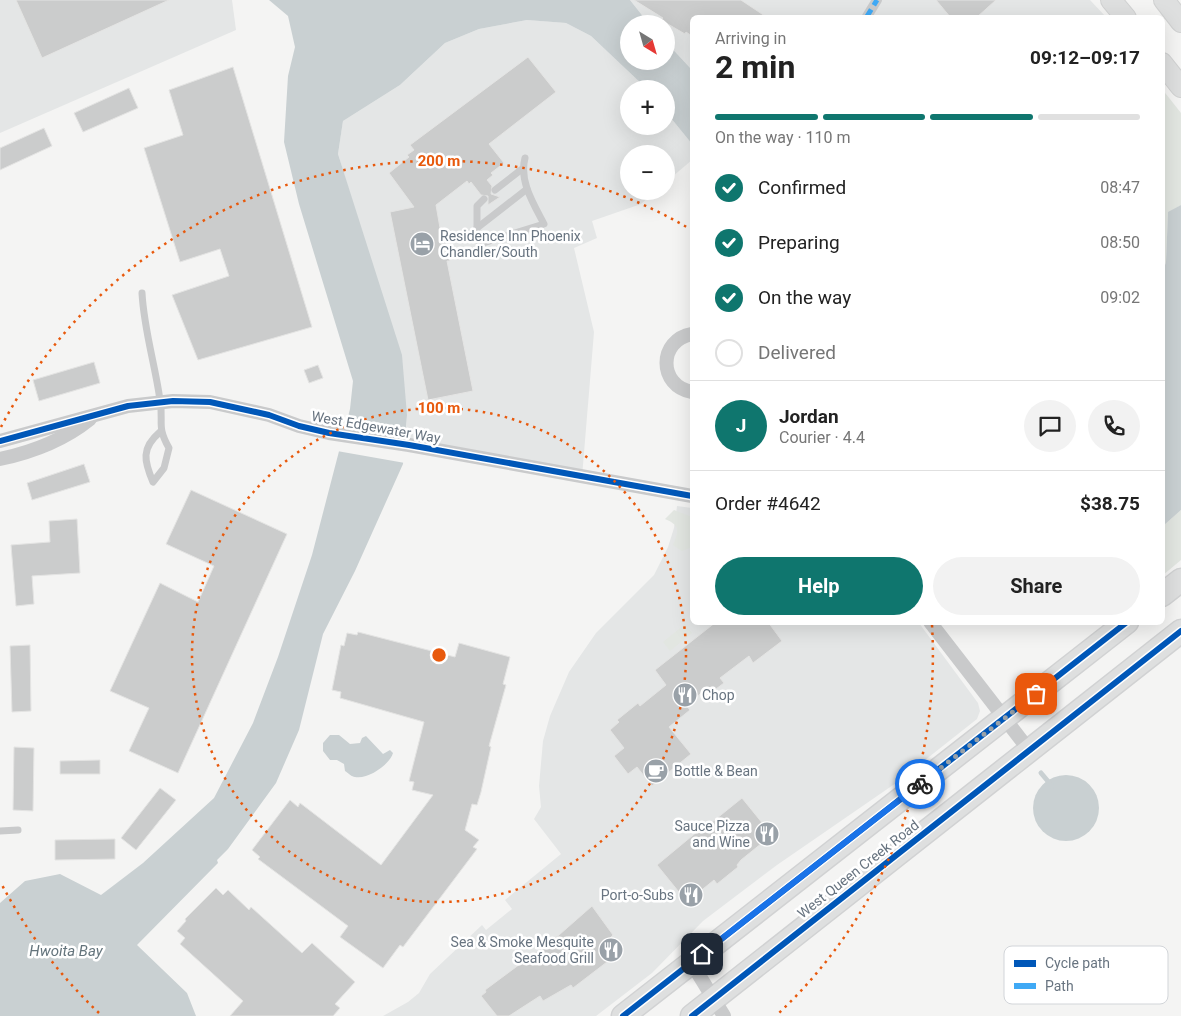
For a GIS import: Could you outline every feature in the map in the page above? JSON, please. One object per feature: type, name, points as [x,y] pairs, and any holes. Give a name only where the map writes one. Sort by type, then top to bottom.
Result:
[{"type":"main road","points":[[1112,0],[1124,15]]},
{"type":"main road","points":[[1164,0],[1181,22]]},
{"type":"main road","points":[[1165,67],[1181,86]]},
{"type":"main road","points":[[1165,593],[1181,580]]},
{"type":"main road","name":"West Queen Creek Road","points":[[623,1016],[1123,625]]},
{"type":"main road","name":"West Queen Creek Road","points":[[692,1016],[718,1008],[1029,750],[1181,631]]},
{"type":"street","points":[[868,15],[877,0]]},
{"type":"street","points":[[690,335],[677,339],[671,346],[666,365],[673,383],[690,391]]},
{"type":"street","name":"West Edgewater Way","points":[[0,441],[128,406],[160,402],[210,402],[269,415],[329,434],[409,445],[690,496]]},
{"type":"street","name":"West Edgewater Way","points":[[0,459],[35,450],[78,429],[95,416]]},
{"type":"street","points":[[932,625],[1029,750]]},
{"type":"street","points":[[691,962],[718,1008]]},
{"type":"lane","points":[[480,244],[544,224],[527,189],[522,169],[525,158]]},
{"type":"lane","points":[[495,190],[522,169]]},
{"type":"lane","points":[[484,199],[476,206],[477,228],[527,189]]},
{"type":"lane","points":[[142,293],[143,317],[160,402],[160,432],[170,448],[164,468],[153,482],[145,464],[149,442],[160,432]]},
{"type":"lane","points":[[0,831],[18,830]]},
{"type":"shaded area","points":[[0,0],[232,0],[236,30],[0,133]]},
{"type":"shaded area","points":[[630,0],[1090,0],[1104,15],[690,15],[690,68],[675,52],[675,15],[642,15]]},
{"type":"shaded area","points":[[527,20],[566,23],[591,36],[620,63],[620,70],[627,70],[637,80],[620,80],[620,135],[675,135],[675,123],[690,142],[690,162],[675,174],[675,145],[620,145],[620,200],[646,200],[641,204],[592,221],[597,238],[574,248],[594,332],[582,477],[405,445],[407,415],[376,279],[338,154],[343,121],[400,85],[445,43],[479,29]]},
{"type":"shaded area","points":[[1165,93],[1181,113],[1181,205],[1168,213],[1165,265]]},
{"type":"shaded area","points":[[677,506],[690,508],[690,625],[920,625],[978,703],[980,711],[977,719],[896,783],[777,865],[703,921],[652,973],[596,1016],[383,1016],[408,1002],[419,993],[430,974],[482,925],[486,930],[512,909],[505,900],[561,854],[534,819],[541,807],[539,786],[543,741],[550,716],[569,672],[596,633],[654,575],[668,547],[674,528]]},
{"type":"shaded area","points":[[674,510],[690,516],[690,548],[682,551],[673,545],[677,529],[676,526],[665,519]]},
{"type":"shaded area","points":[[1181,510],[1181,560],[1165,573],[1165,524]]},
{"type":"shaded area","points":[[685,624],[692,633],[670,651],[663,642]]},
{"type":"water","name":"Hwoita Bay","points":[[269,0],[630,0],[642,15],[620,15],[620,63],[591,36],[566,23],[527,20],[479,29],[445,43],[400,85],[343,121],[338,154],[402,355],[407,415],[403,464],[355,571],[323,634],[299,730],[276,783],[228,849],[217,860],[218,863],[137,945],[187,993],[196,1016],[0,1016],[0,903],[25,881],[60,874],[101,895],[143,863],[214,798],[253,723],[278,657],[312,555],[350,409],[353,381],[299,204],[284,142],[288,76],[295,47],[288,16]]},
{"type":"water","name":"Hwoita Bay","points":[[675,52],[690,68],[690,142],[675,123],[675,80],[637,80],[627,70],[675,70]]},
{"type":"water","points":[[1181,205],[1181,510],[1165,524],[1165,265],[1168,212]]},
{"type":"water","points":[[330,735],[339,735],[350,744],[360,743],[362,738],[366,736],[383,754],[390,750],[393,753],[388,762],[372,774],[354,777],[345,771],[344,764],[337,760],[330,760],[323,751],[323,743]]},
{"type":"water","points":[[1066,775],[1079,778],[1089,785],[1096,795],[1099,808],[1096,821],[1089,831],[1079,838],[1066,841],[1053,838],[1043,831],[1036,821],[1033,808],[1036,795],[1043,785],[1053,778]]},
{"type":"pier","points":[[344,423],[408,435],[405,463],[337,451]]},
{"type":"building","points":[[16,0],[169,0],[42,58]]},
{"type":"building","points":[[634,0],[741,0],[764,15],[690,15],[690,35],[686,32],[685,34],[675,28],[675,15],[658,15]]},
{"type":"building","points":[[936,0],[996,0],[979,15],[948,15]]},
{"type":"building","name":"Residence Inn Phoenix Chandler/South","points":[[528,57],[556,92],[489,144],[504,163],[491,173],[493,175],[487,180],[492,186],[491,194],[500,197],[488,205],[488,196],[481,195],[471,182],[469,184],[467,181],[436,205],[440,228],[443,227],[450,261],[447,261],[473,391],[428,400],[390,212],[414,207],[389,173],[409,157],[407,155],[414,150],[410,145]]},
{"type":"building","points":[[233,67],[312,327],[198,360],[172,295],[229,276],[220,249],[180,262],[144,148],[183,135],[169,90]]},
{"type":"building","points":[[129,88],[138,108],[83,132],[74,113]]},
{"type":"building","points":[[44,128],[52,146],[0,170],[0,148]]},
{"type":"building","points":[[94,362],[100,383],[39,401],[33,380]]},
{"type":"building","points":[[318,365],[323,378],[309,383],[304,370]]},
{"type":"building","points":[[84,464],[90,482],[32,500],[27,483]]},
{"type":"building","points":[[191,490],[287,534],[178,773],[129,751],[149,708],[110,691],[160,583],[198,602],[214,566],[166,544]]},
{"type":"building","points":[[77,519],[80,573],[32,576],[34,604],[16,606],[11,545],[50,542],[49,521]]},
{"type":"building","points":[[712,625],[770,625],[782,641],[753,663],[749,656],[720,678],[724,683],[712,692],[708,688],[686,705],[690,710],[669,727],[691,754],[652,786],[637,767],[628,774],[614,756],[624,748],[610,730],[619,722],[617,720],[638,703],[640,706],[666,685],[655,670]]},
{"type":"building","points":[[358,632],[455,657],[459,643],[510,657],[503,684],[506,685],[489,746],[491,747],[481,792],[477,805],[472,804],[465,830],[479,840],[473,847],[477,849],[403,947],[400,945],[383,968],[340,937],[348,926],[258,859],[260,857],[252,850],[290,800],[298,807],[300,803],[381,865],[433,795],[412,790],[414,782],[409,781],[424,722],[340,698],[341,692],[332,690],[341,645],[344,646],[347,633],[357,635]]},
{"type":"building","points":[[30,645],[31,711],[12,712],[10,646]]},
{"type":"building","points":[[14,747],[34,748],[33,811],[13,810]]},
{"type":"building","points":[[100,760],[100,774],[60,774],[60,761]]},
{"type":"building","points":[[160,788],[176,800],[136,850],[121,838]]},
{"type":"building","points":[[742,798],[772,835],[741,860],[737,865],[738,867],[717,884],[714,880],[687,902],[657,865],[710,821],[711,823]]},
{"type":"building","points":[[115,839],[115,859],[55,860],[55,840]]},
{"type":"building","points":[[216,888],[223,895],[228,890],[249,910],[251,907],[302,953],[312,943],[355,982],[335,1004],[340,1008],[333,1016],[230,1016],[243,1001],[180,944],[185,938],[177,931],[186,921],[185,919]]},
{"type":"building","points":[[592,906],[613,935],[610,938],[620,952],[573,988],[571,985],[543,1001],[540,996],[509,1016],[497,1016],[481,996],[486,992],[485,990],[559,935]]},
{"type":"waterway","points":[[1041,773],[1052,786]]},
{"type":"marked path","points":[[868,15],[877,0]]},
{"type":"cycle path","points":[[0,441],[128,406],[173,401],[210,402],[269,415],[299,426],[329,433],[409,445],[690,496]]},
{"type":"cycle path","points":[[623,1016],[1123,625]]},
{"type":"cycle path","points":[[692,1016],[1181,631]]},
{"type":"way so far","points":[[920,784],[1036,694]]},
{"type":"place","name":"Residence Inn Phoenix Chandler/South","points":[[422,244]]},
{"type":"place","name":"Chop","points":[[685,695]]},
{"type":"place","name":"Bottle & Bean","points":[[656,771]]},
{"type":"place","name":"Sauce Pizza and Wine","points":[[767,834]]},
{"type":"place","name":"Port-o-Subs","points":[[691,895]]},
{"type":"place","name":"Sea & Smoke Mesquite Seafood Grill","points":[[611,950]]},
{"type":"route","points":[[702,954],[920,784]]}]
